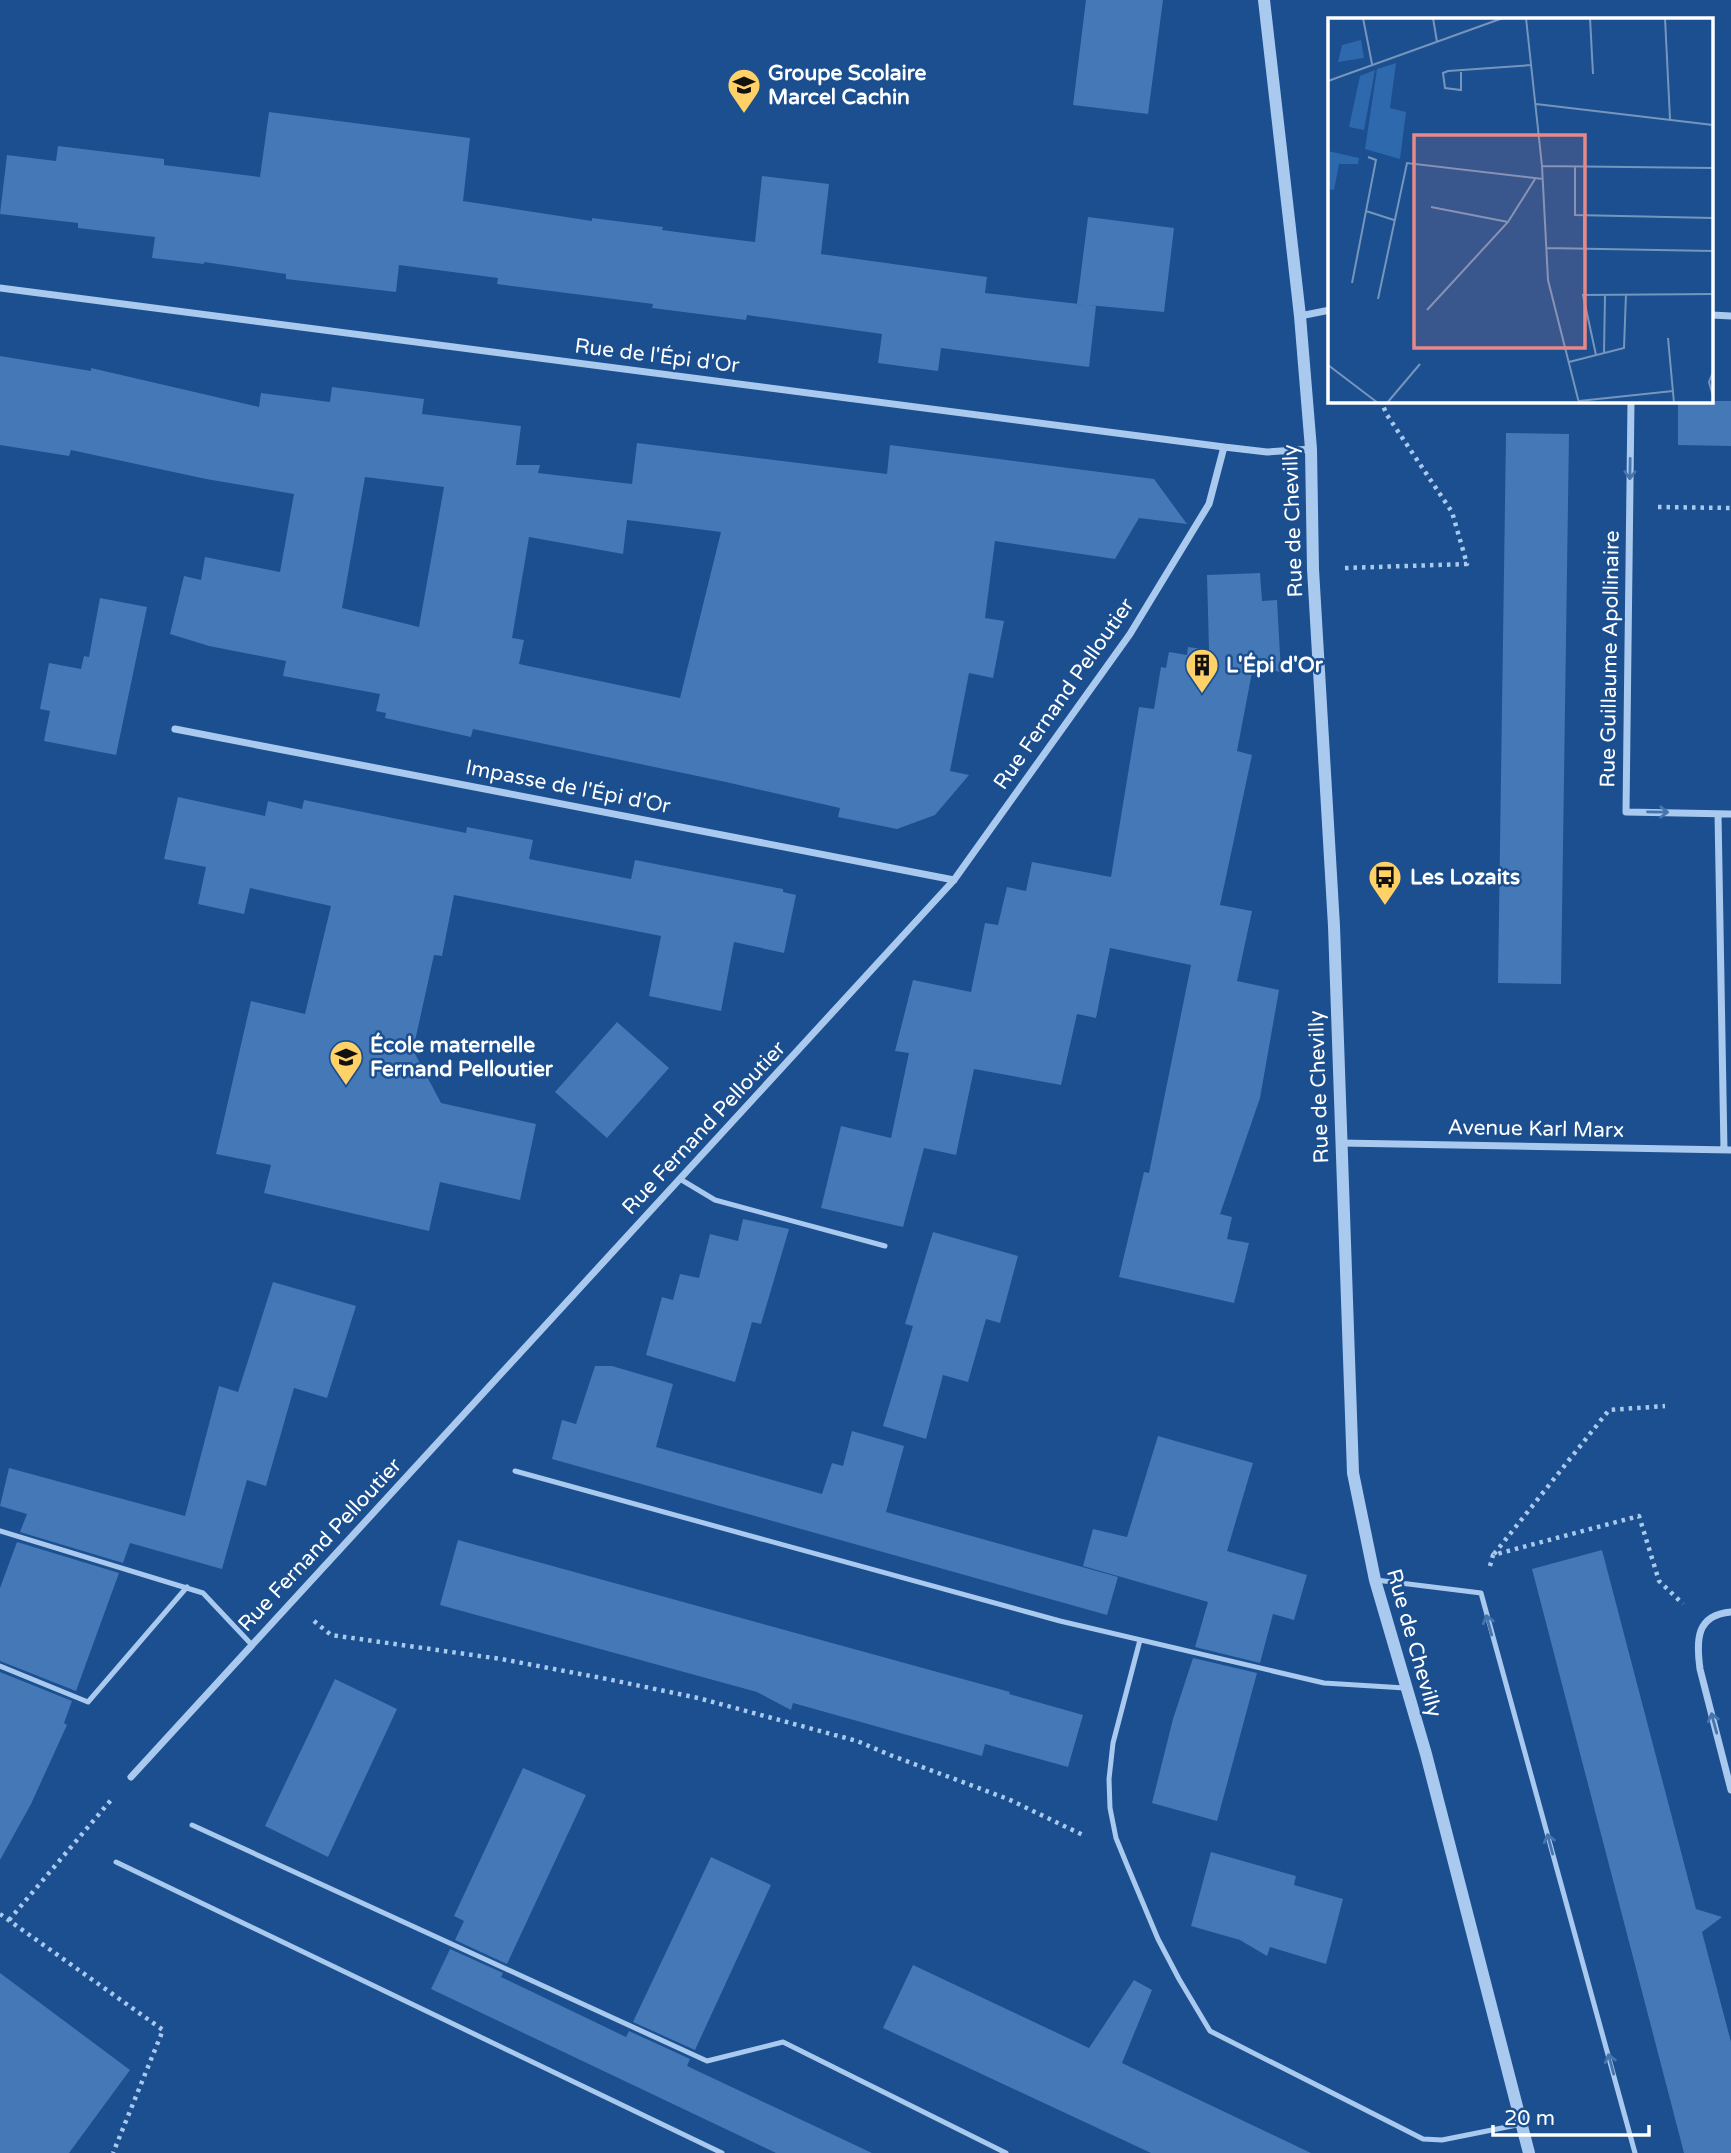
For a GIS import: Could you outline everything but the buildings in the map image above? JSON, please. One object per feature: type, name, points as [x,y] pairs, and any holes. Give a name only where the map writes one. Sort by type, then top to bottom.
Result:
[{"type":"street","name":"Rue de Chevilly","points":[[1264,0],[1300,316],[1311,449],[1313,569],[1334,926],[1353,1473],[1375,1580],[1426,1754],[1529,2153]]},
{"type":"street","name":"Rue de l'Épi d'Or","points":[[0,288],[1224,447],[1267,452],[1311,449]]},
{"type":"street","points":[[1300,316],[1328,310]]},
{"type":"street","name":"Rue Guillaume Apollinaire","points":[[1631,402],[1626,812],[1731,814]]},
{"type":"street","name":"Rue Fernand Pelloutier","points":[[131,1777],[954,880],[1130,634],[1209,504],[1224,447]]},
{"type":"street","name":"Impasse de l'Épi d'Or","points":[[175,729],[954,880]]},
{"type":"street","points":[[1718,814],[1727,1150]]},
{"type":"street","name":"Avenue Karl Marx","points":[[1340,1143],[1727,1150]]},
{"type":"street","points":[[1731,1612],[1711,1617],[1699,1634],[1700,1669],[1731,1790]]},
{"type":"lane","points":[[680,1179],[715,1200],[885,1246]]},
{"type":"lane","points":[[515,1471],[1060,1621],[1324,1683],[1407,1688]]},
{"type":"lane","points":[[0,1531],[203,1592],[252,1644]]},
{"type":"lane","points":[[1375,1580],[1481,1593],[1635,2153]]},
{"type":"lane","points":[[0,1666],[88,1702],[187,1587]]},
{"type":"lane","points":[[1140,1640],[1113,1743],[1110,1808],[1116,1838],[1158,1939],[1209,2031],[1423,2139],[1442,2140],[1522,2124]]},
{"type":"lane","points":[[192,1825],[707,2061],[783,2042],[1006,2153]]},
{"type":"lane","points":[[116,1862],[722,2153]]},
{"type":"path","points":[[1313,569],[1468,564],[1452,512],[1387,415],[1381,402]]},
{"type":"path","points":[[1629,506],[1731,508]]},
{"type":"path","points":[[1481,1593],[1493,1555],[1609,1410],[1665,1406]]},
{"type":"path","points":[[1493,1555],[1639,1516],[1659,1581],[1704,1624]]},
{"type":"path","points":[[331,1635],[501,1659],[698,1698],[857,1741],[1008,1799],[1091,1838],[1116,1838]]},
{"type":"path","points":[[9,1920],[114,1798]]},
{"type":"path","points":[[0,1914],[163,2030],[113,2153]]},
{"type":"place","name":"Groupe Scolaire Marcel Cachin","points":[[744,115]]},
{"type":"place","name":"L'Épi d'Or","points":[[1202,695]]},
{"type":"place","name":"Les Lozaits","points":[[1385,907]]},
{"type":"place","name":"École maternelle Fernand Pelloutier","points":[[346,1087]]}]
